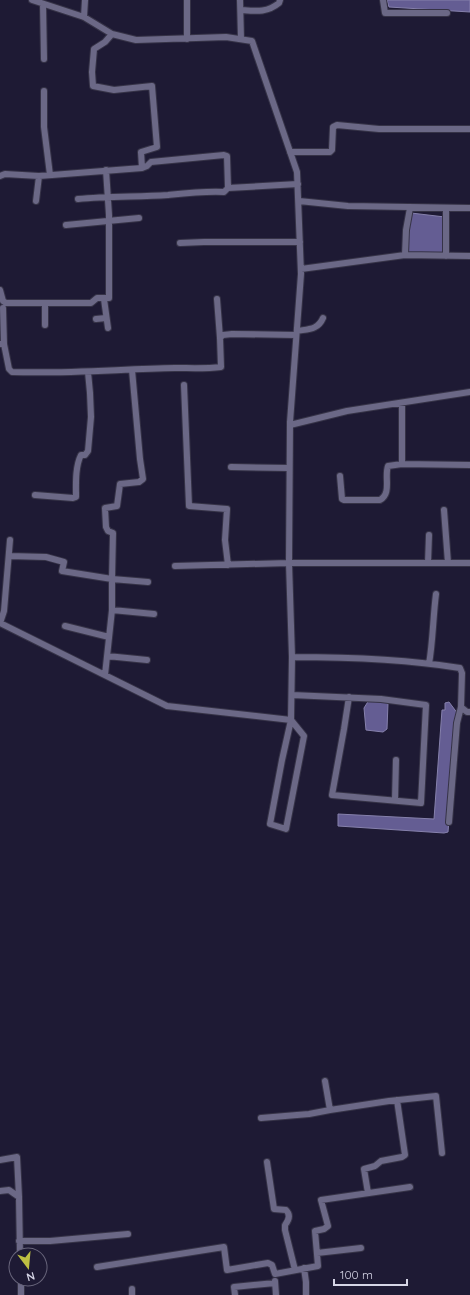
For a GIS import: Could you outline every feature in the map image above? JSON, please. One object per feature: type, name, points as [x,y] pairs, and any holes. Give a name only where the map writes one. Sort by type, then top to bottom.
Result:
[{"type":"street","points":[[10,540],[4,612],[0,623],[167,706],[291,720],[304,736],[286,829],[270,824],[291,720],[292,657],[288,563],[290,426],[301,269],[297,172],[252,41],[226,37],[136,40],[112,34],[84,17],[32,0]]},
{"type":"street","points":[[84,17],[85,0]]},
{"type":"street","points":[[187,0],[187,39]]},
{"type":"street","points":[[240,0],[241,39]]},
{"type":"street","points":[[240,10],[268,10],[279,3],[280,0]]},
{"type":"street","points":[[382,0],[385,14],[447,13]]},
{"type":"street","points":[[43,4],[44,59]]},
{"type":"street","points":[[112,34],[105,42],[94,49],[92,72],[93,86],[114,90],[152,86],[157,147],[141,152],[142,168]]},
{"type":"street","points":[[44,91],[44,127],[50,175]]},
{"type":"street","points":[[290,152],[330,152],[332,150],[333,127],[337,125],[379,129],[470,129]]},
{"type":"street","points":[[0,176],[5,174],[39,176],[142,168],[151,162],[224,155],[226,156],[228,188]]},
{"type":"street","points":[[0,290],[3,301],[6,303],[93,303],[95,299],[109,298],[108,196],[106,170]]},
{"type":"street","points":[[36,201],[39,176]]},
{"type":"street","points":[[78,199],[108,196],[224,192],[228,188],[298,184]]},
{"type":"street","points":[[298,201],[348,206],[470,208]]},
{"type":"street","points":[[405,255],[406,230],[410,208]]},
{"type":"street","points":[[446,208],[446,256]]},
{"type":"street","points":[[66,225],[139,218]]},
{"type":"street","points":[[180,243],[300,242]]},
{"type":"street","points":[[301,269],[405,255],[470,256]]},
{"type":"street","points":[[104,299],[108,328]]},
{"type":"street","points":[[3,308],[2,344],[9,369],[12,372],[88,372],[221,367],[217,299]]},
{"type":"street","points":[[45,303],[45,325]]},
{"type":"street","points":[[96,319],[106,318]]},
{"type":"street","points":[[220,338],[223,335],[232,334],[296,333],[315,328],[319,325],[323,318]]},
{"type":"street","points":[[104,675],[112,610],[113,533],[108,531],[106,528],[105,508],[117,506],[120,484],[144,480],[140,459],[132,370]]},
{"type":"street","points":[[35,495],[76,497],[76,476],[79,459],[81,455],[85,455],[88,451],[90,393],[88,372]]},
{"type":"street","points":[[184,385],[189,506],[227,508],[225,540],[228,565]]},
{"type":"street","points":[[290,426],[347,411],[470,392]]},
{"type":"street","points":[[402,403],[402,464]]},
{"type":"street","points":[[340,476],[342,499],[380,500],[383,498],[387,488],[388,466],[402,464],[470,465]]},
{"type":"street","points":[[231,467],[290,468]]},
{"type":"street","points":[[444,510],[448,563]]},
{"type":"street","points":[[428,563],[429,535]]},
{"type":"street","points":[[9,556],[46,557],[64,562],[62,571],[112,579],[148,582]]},
{"type":"street","points":[[175,566],[288,563],[470,563]]},
{"type":"street","points":[[429,664],[432,650],[433,615],[436,594]]},
{"type":"street","points":[[112,610],[154,614]]},
{"type":"street","points":[[65,626],[109,637]]},
{"type":"street","points":[[107,656],[148,660]]},
{"type":"street","points":[[292,657],[378,659],[460,668],[462,673],[461,707],[457,723],[449,822]]},
{"type":"street","points":[[292,695],[349,697],[381,699],[426,705],[421,803],[332,795],[349,697]]},
{"type":"street","points":[[461,707],[467,712],[470,712]]},
{"type":"street","points":[[395,800],[396,760]]},
{"type":"street","points":[[325,1081],[330,1110]]},
{"type":"street","points":[[261,1118],[309,1114],[397,1100],[436,1096],[442,1153]]},
{"type":"street","points":[[368,1193],[364,1169],[375,1166],[380,1161],[402,1157],[405,1155],[397,1100]]},
{"type":"street","points":[[0,1160],[17,1157],[19,1247]]},
{"type":"street","points":[[267,1162],[274,1209],[286,1210],[289,1216],[289,1219],[285,1225],[285,1230],[295,1270]]},
{"type":"street","points":[[275,1274],[318,1266],[316,1231],[324,1229],[328,1226],[321,1200],[410,1187]]},
{"type":"street","points":[[0,1191],[10,1190],[19,1197]]},
{"type":"street","points":[[19,1241],[58,1241],[128,1234]]},
{"type":"street","points":[[98,1266],[224,1247],[227,1270],[268,1263],[272,1265],[275,1274],[276,1295]]},
{"type":"street","points":[[317,1254],[361,1248]]},
{"type":"street","points":[[304,1268],[306,1295]]},
{"type":"street","points":[[235,1295],[234,1287],[275,1283]]},
{"type":"shaded area","points":[[387,0],[470,0],[470,12],[389,7]]},
{"type":"shaded area","points":[[411,213],[445,217],[445,256],[408,255],[407,252]]},
{"type":"shaded area","points":[[369,700],[388,703],[387,729],[383,732],[366,730],[364,708]]},
{"type":"shaded area","points":[[449,702],[458,714],[448,832],[444,833],[338,826],[338,814],[434,819],[442,710],[445,710],[445,703]]}]
